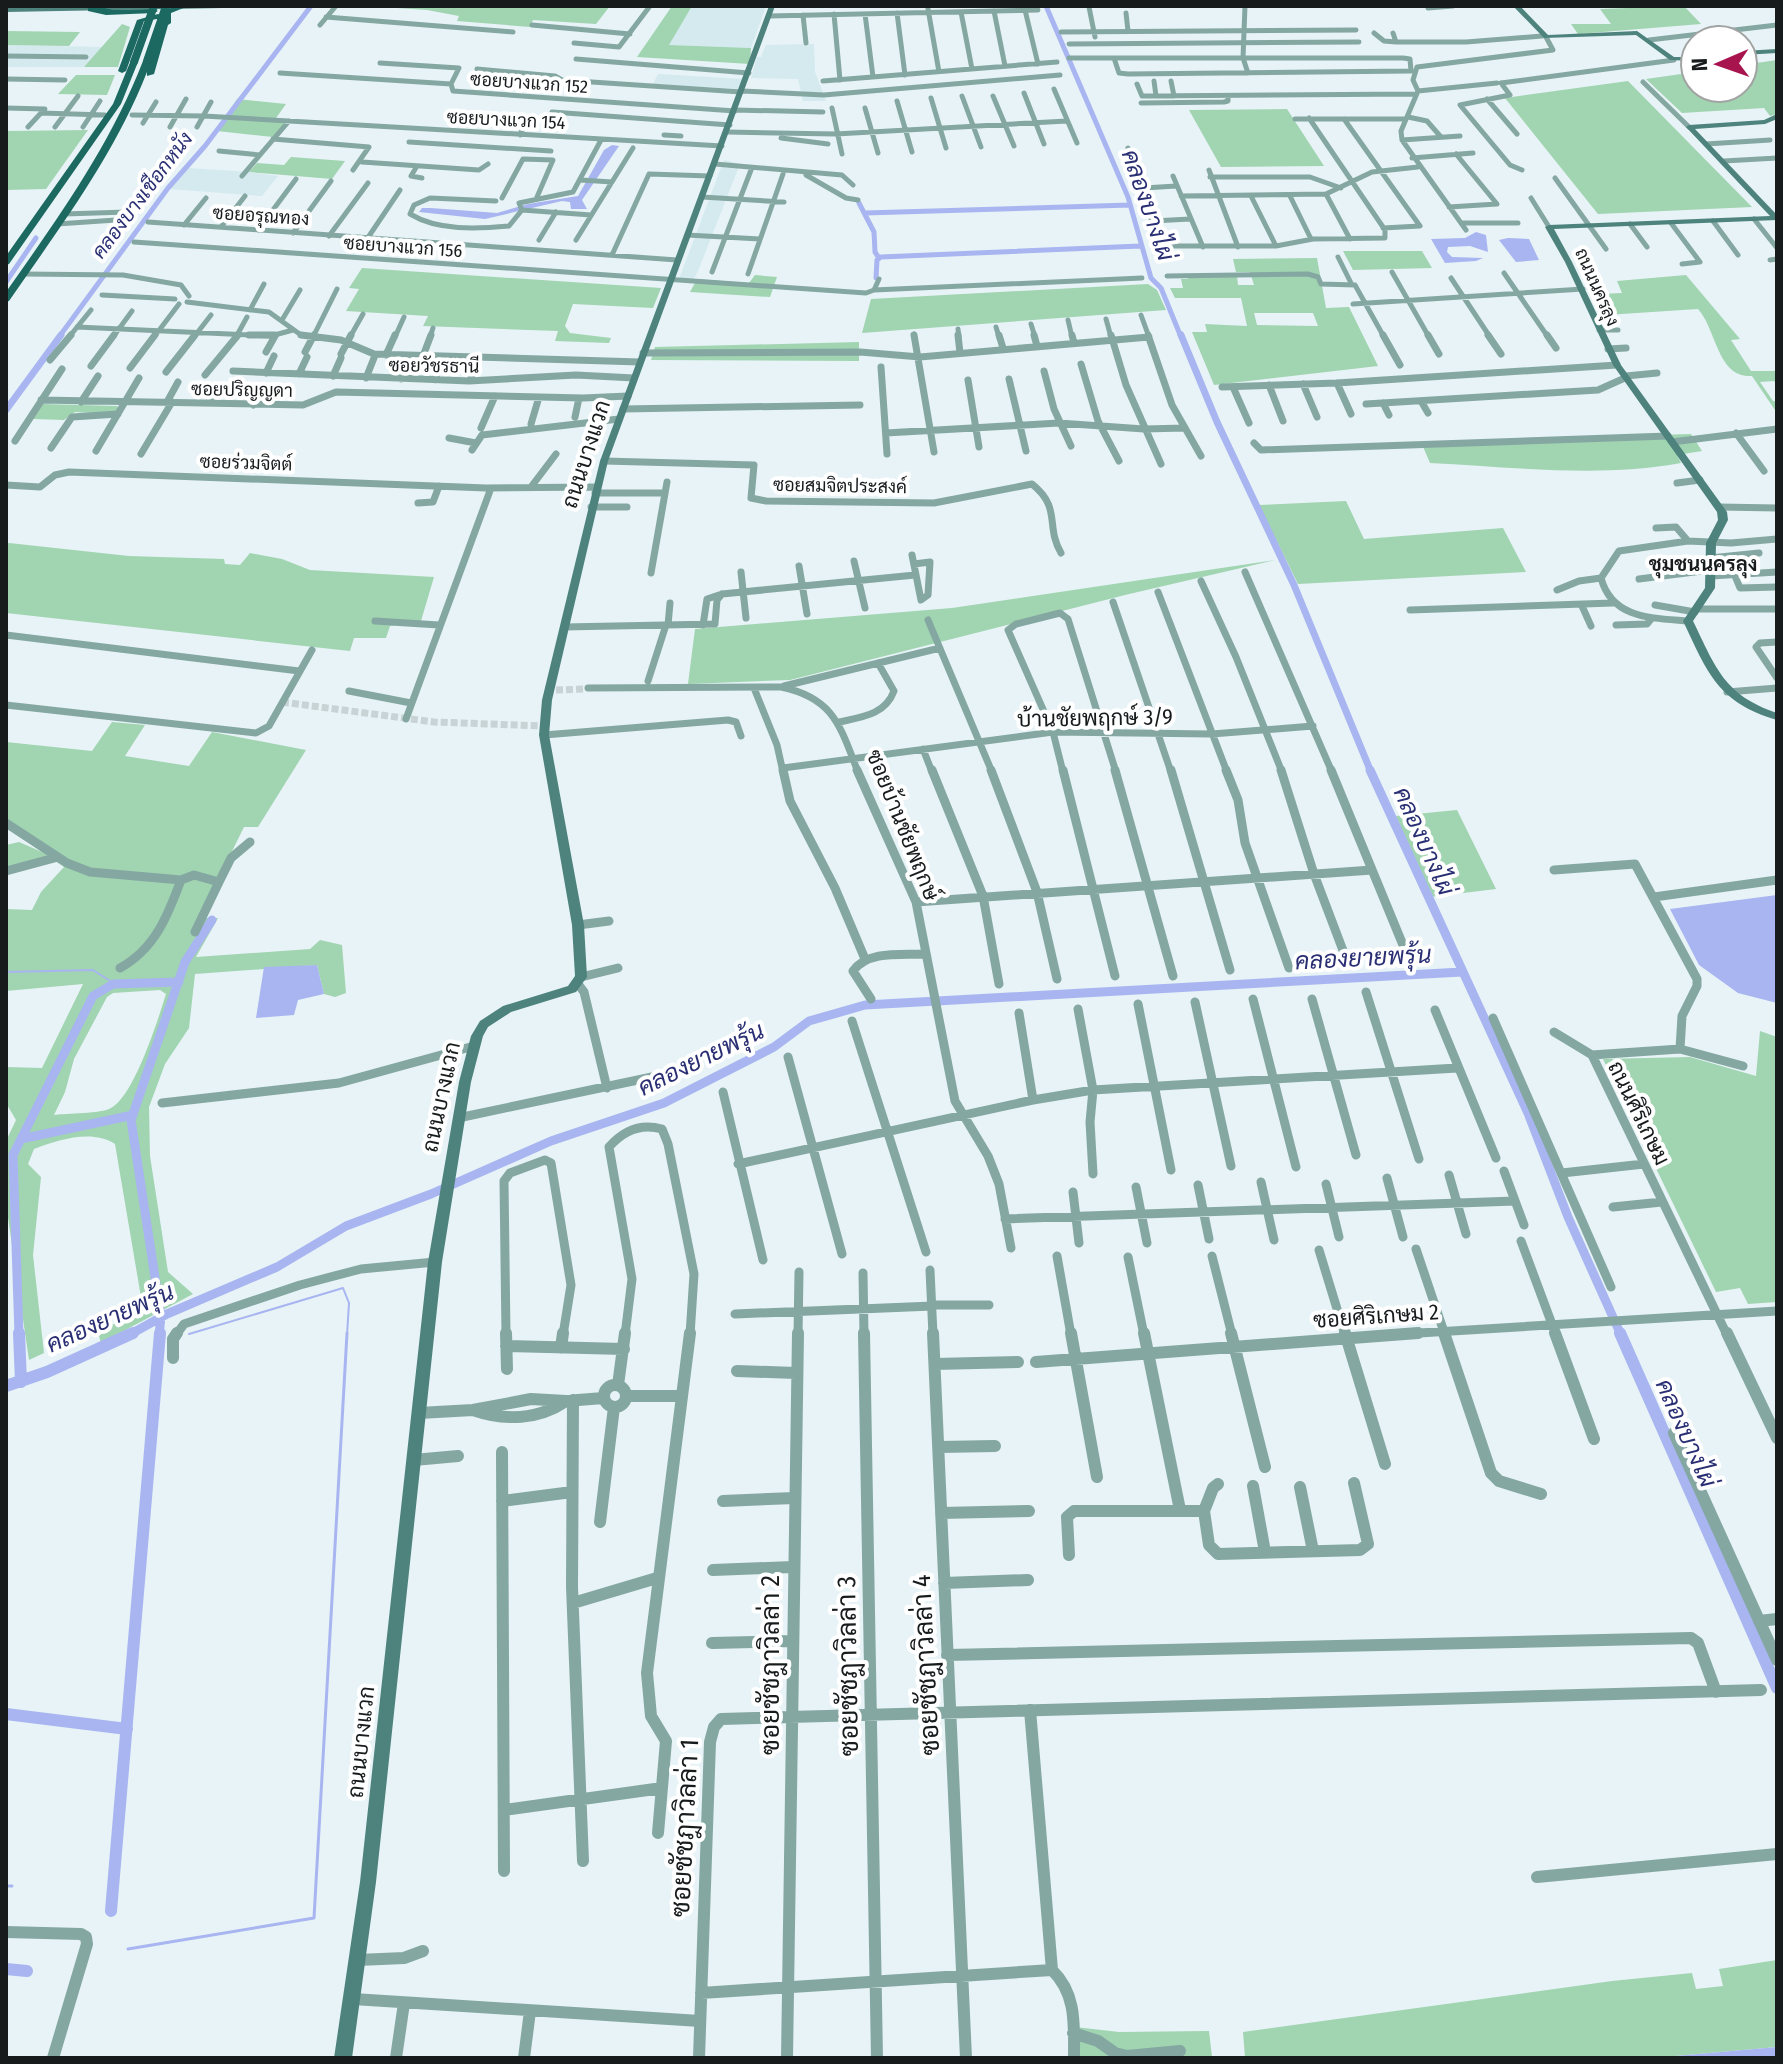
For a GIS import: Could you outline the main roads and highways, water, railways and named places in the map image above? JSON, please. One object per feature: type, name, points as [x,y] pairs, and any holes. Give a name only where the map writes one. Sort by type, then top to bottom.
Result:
[{"type":"main road","points":[[61,6],[223,6]]},
{"type":"main road","points":[[1516,6],[1544,37],[1633,32],[1649,40],[1674,60],[1679,60]]},
{"type":"main road","points":[[6,10],[92,7],[131,17],[137,23],[137,30]]},
{"type":"main road","points":[[114,138],[132,115],[144,92],[167,23],[167,7]]},
{"type":"main road","points":[[6,299],[129,112],[167,7]]},
{"type":"main road","points":[[106,13],[182,7]]},
{"type":"main road","points":[[6,262],[121,97],[152,9]]},
{"type":"main road","name":"ถนนบางแวก","points":[[343,2058],[358,1960],[435,1262],[458,1118],[474,1046],[484,1024],[507,1009],[560,995],[580,980],[578,925],[544,735],[564,627],[604,461],[771,11]]},
{"type":"main road","points":[[99,128],[140,21],[159,16],[167,23]]},
{"type":"main road","name":"ถนนนครลุง","points":[[1777,116],[1765,122],[1689,127],[1776,216],[1773,219],[1549,227],[1571,260],[1599,330],[1617,365],[1719,507],[1723,520],[1711,543],[1710,588],[1693,614],[1713,674],[1745,708],[1777,717]]},
{"type":"main road","points":[[33,222],[39,227],[59,220]]},
{"type":"main road","points":[[26,234],[36,231],[50,234]]},
{"type":"water","points":[[612,145],[619,146],[582,200],[587,209],[571,209],[570,202],[562,201],[485,219],[419,212],[422,208],[431,208],[497,213],[528,204],[578,196],[604,150]]},
{"type":"water","points":[[1476,232],[1486,235],[1488,252],[1470,246],[1448,247],[1447,252],[1452,257],[1483,258],[1476,261],[1445,263],[1431,239],[1465,238]]},
{"type":"water","points":[[1529,239],[1539,260],[1516,262],[1499,240]]},
{"type":"water","points":[[1777,895],[1777,1003],[1738,993],[1699,965],[1670,909]]},
{"type":"water","points":[[317,965],[324,994],[298,1000],[294,1015],[256,1018],[264,967]]},
{"type":"water","points":[[1777,2047],[1777,2058],[1653,2058]]},
{"type":"waterway","name":"คลองบางเชือกหนัง","points":[[59,337],[168,188],[205,146],[311,6]]},
{"type":"waterway","name":"คลองบางไผ่","points":[[1046,6],[1128,197],[1151,278],[1161,288],[1181,337]]},
{"type":"waterway","points":[[859,203],[874,232],[875,252],[879,258]]},
{"type":"waterway","points":[[865,213],[1130,205]]},
{"type":"waterway","points":[[6,282],[36,238]]},
{"type":"waterway","points":[[876,278],[877,260],[881,257],[1140,246]]},
{"type":"waterway","name":"คลองบางเชือกหนัง","points":[[6,410],[61,335]]},
{"type":"waterway","name":"คลองบางไผ่","points":[[1181,335],[1217,422],[1294,585],[1371,772]]},
{"type":"waterway","name":"คลองบางไผ่","points":[[1370,770],[1528,1113],[1568,1217],[1621,1335]]},
{"type":"waterway","points":[[178,982],[185,962],[212,920]]},
{"type":"waterway","points":[[6,972],[93,970],[115,984]]},
{"type":"waterway","name":"คลองยายพรุ้น","points":[[161,1317],[277,1267],[346,1226],[431,1194],[551,1141],[664,1103],[774,1047],[809,1021],[865,1005],[1462,972]]},
{"type":"waterway","points":[[21,1139],[93,996],[113,984],[178,982]]},
{"type":"waterway","points":[[133,1115],[178,982]]},
{"type":"waterway","points":[[21,1139],[133,1115]]},
{"type":"waterway","points":[[133,1115],[161,1317]]},
{"type":"waterway","points":[[19,1335],[13,1155],[21,1139]]},
{"type":"waterway","points":[[189,1334],[343,1288],[349,1303],[347,1335]]},
{"type":"waterway","name":"คลองยายพรุ้น","points":[[131,1334],[161,1317]]},
{"type":"waterway","points":[[159,1335],[161,1317]]},
{"type":"waterway","points":[[19,1333],[21,1381]]},
{"type":"waterway","points":[[126,1729],[160,1333]]},
{"type":"waterway","points":[[128,1949],[314,1918],[347,1333]]},
{"type":"waterway","name":"คลองบางไผ่","points":[[1620,1333],[1777,1688]]},
{"type":"waterway","name":"คลองยายพรุ้น","points":[[21,1381],[131,1334]]},
{"type":"waterway","name":"คลองยายพรุ้น","points":[[6,1386],[21,1381]]},
{"type":"waterway","points":[[6,1714],[126,1729]]},
{"type":"waterway","points":[[111,1911],[126,1729]]},
{"type":"waterway","points":[[6,1886],[12,1886]]},
{"type":"waterway","points":[[6,1969],[27,1971]]},
{"type":"tunnel","points":[[556,690],[586,689]]},
{"type":"tunnel","points":[[282,702],[434,722],[544,726]]},
{"type":"district","name":"ชุมชนนครลุง","points":[[1703,564]]}]
